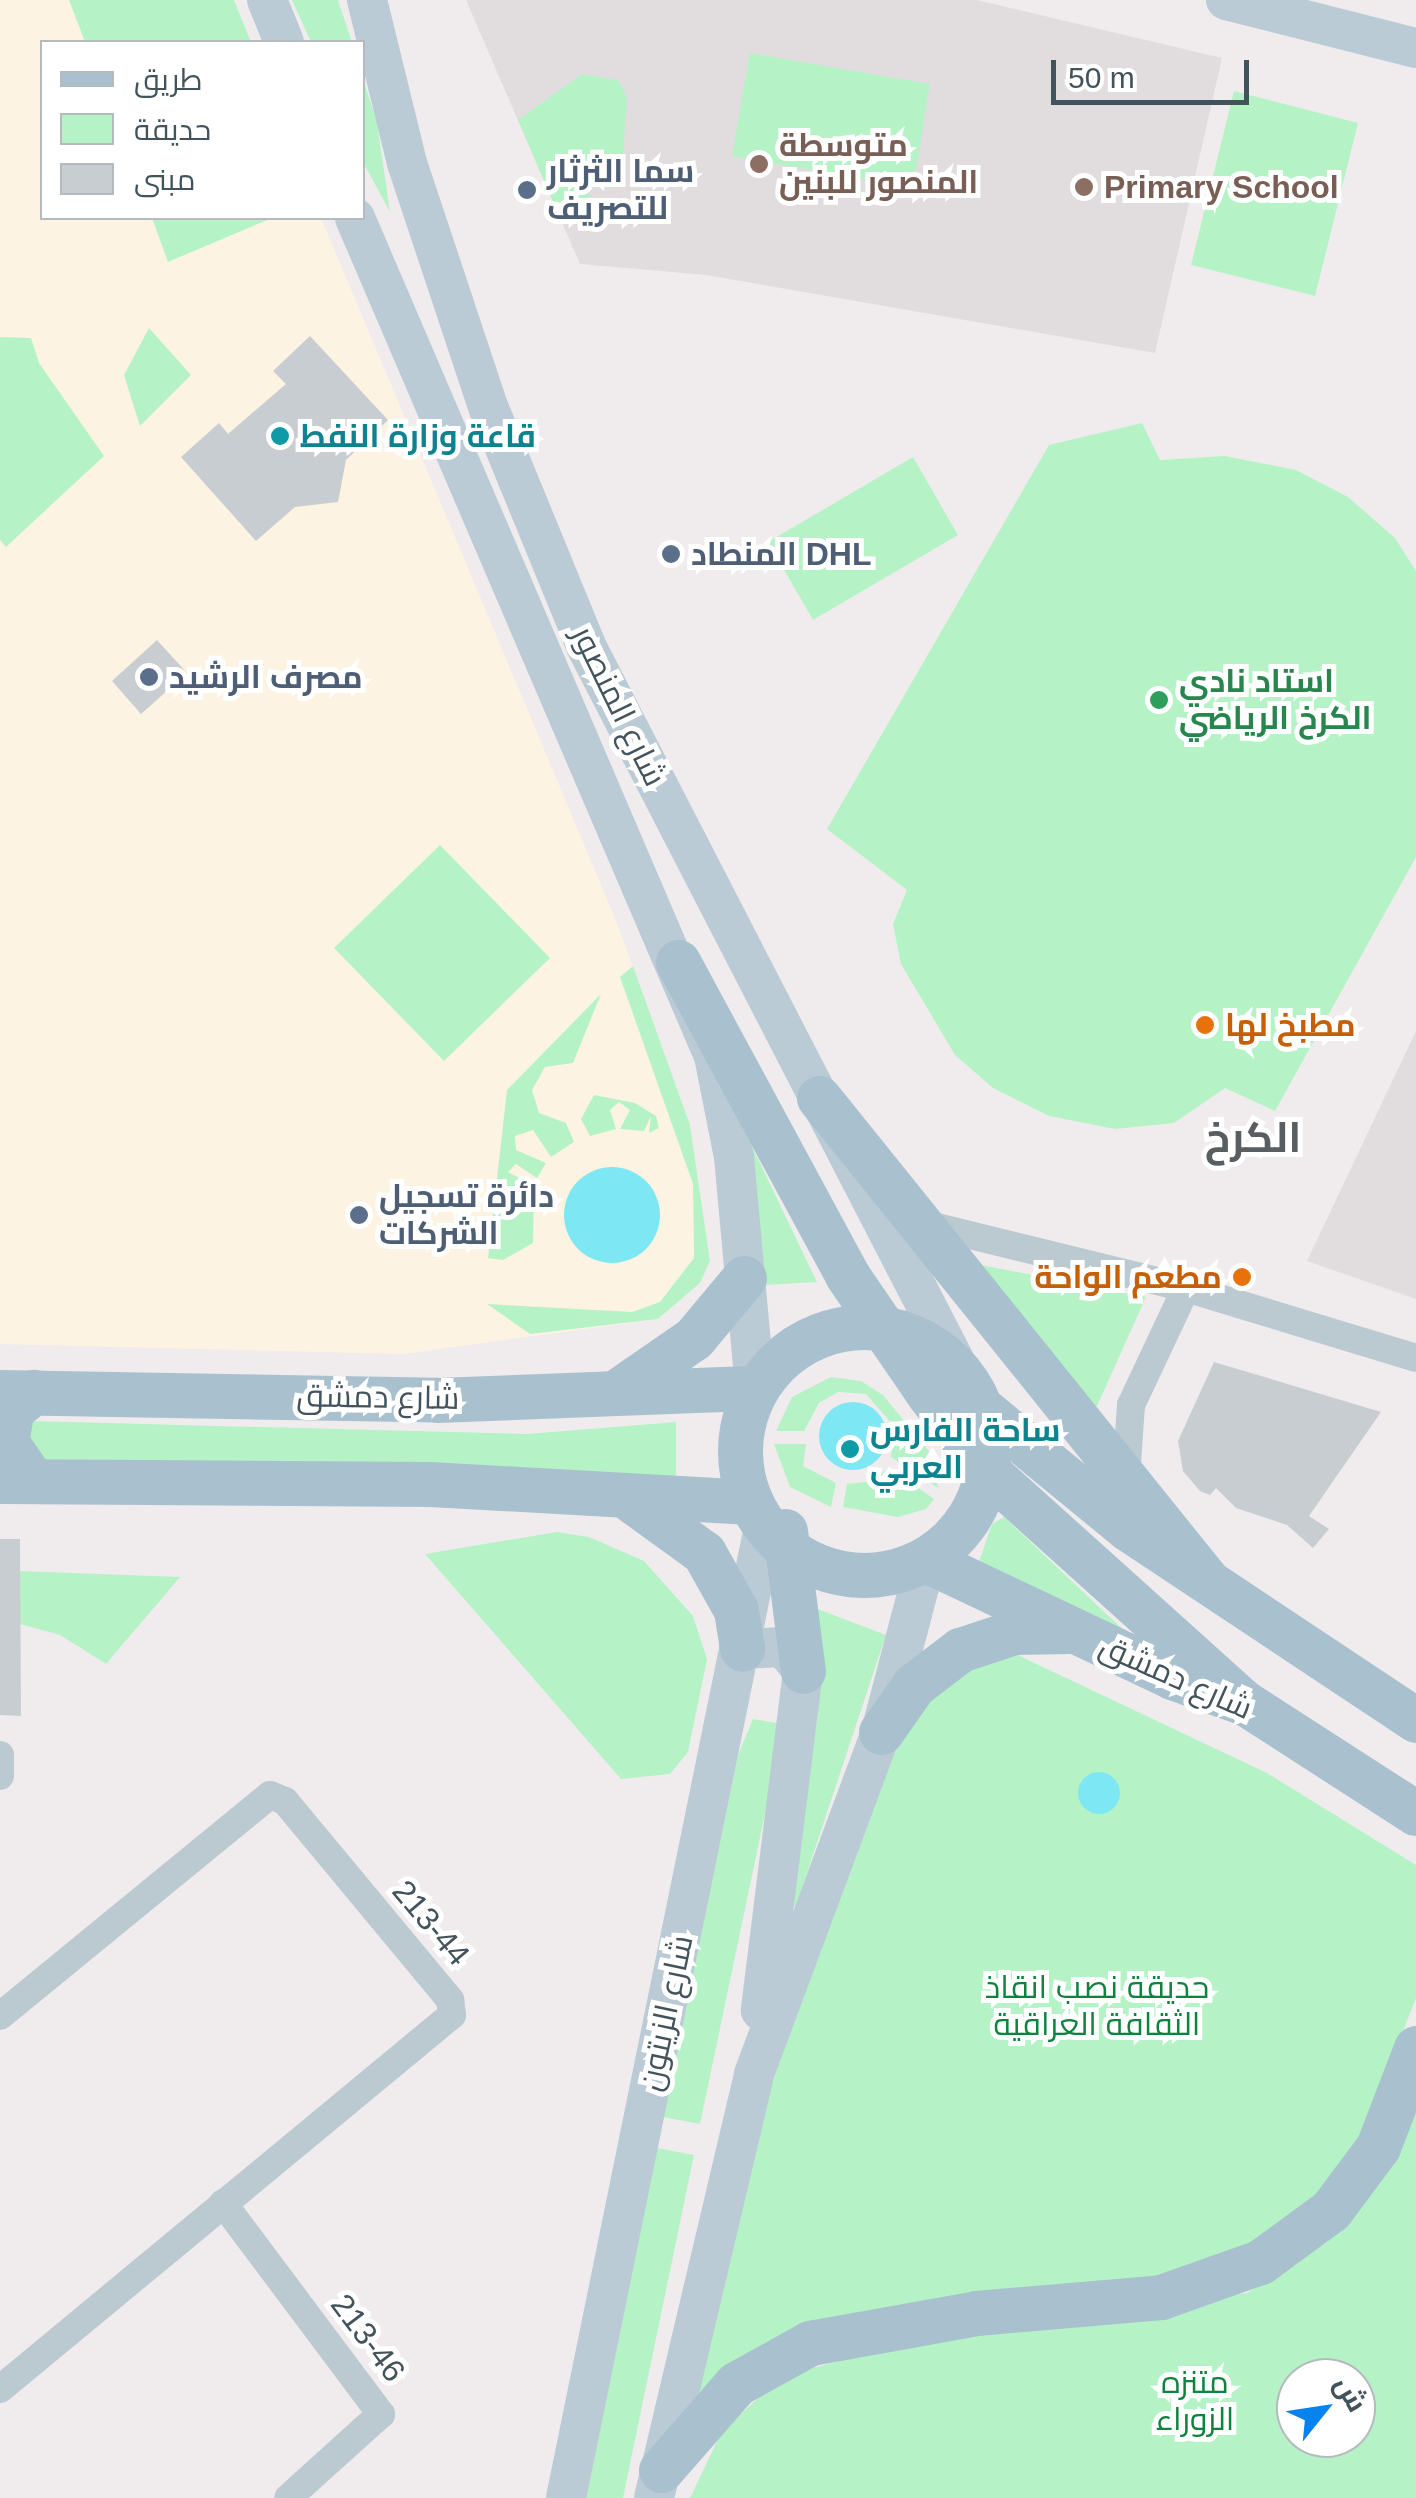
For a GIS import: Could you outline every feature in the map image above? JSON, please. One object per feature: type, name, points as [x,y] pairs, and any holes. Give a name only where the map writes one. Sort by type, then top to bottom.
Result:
[{"type":"main road","points":[[266,0],[283,40]]},
{"type":"main road","points":[[1226,0],[1416,48]]},
{"type":"main road","name":"شارع المنصور","points":[[369,3],[407,164],[511,464],[586,646],[972,1391]]},
{"type":"main road","name":"شارع المنصور","points":[[356,220],[678,962],[714,1056],[734,1157],[755,1388]]},
{"type":"main road","points":[[678,962],[882,1327],[987,1471],[1245,1702]]},
{"type":"main road","points":[[819,1098],[1128,1488],[1206,1579]]},
{"type":"main road","points":[[610,1395],[694,1338],[744,1278]]},
{"type":"main road","points":[[658,2484],[754,2074],[803,1671],[769,1528],[739,1439],[755,1388],[782,1356],[812,1337],[882,1327],[940,1352],[972,1391],[1051,1471],[1416,1720]]},
{"type":"main road","name":"شارع دمشق","points":[[17,1392],[610,1395],[755,1388]]},
{"type":"main road","points":[[17,1392],[6,1442],[16,1481],[430,1484],[625,1497],[769,1528],[858,1577],[926,1560],[968,1520],[987,1471],[972,1391]]},
{"type":"main road","points":[[697,1392],[739,1439],[762,1474],[769,1528]]},
{"type":"main road","points":[[625,1497],[704,1553],[736,1610],[742,1649],[783,1648],[803,1671]]},
{"type":"main road","name":"شارع الزيتون","points":[[566,2498],[769,1528]]},
{"type":"main road","points":[[754,2074],[882,1732],[926,1560]]},
{"type":"main road","name":"شارع دمشق","points":[[926,1560],[1071,1631],[1245,1702],[1416,1813]]},
{"type":"main road","points":[[882,1732],[914,1685],[960,1650],[1014,1632],[1071,1631]]},
{"type":"main road","points":[[658,2484],[746,2375],[810,2344],[976,2313],[1161,2297],[1260,2262],[1331,2210],[1378,2147],[1416,2048]]},
{"type":"street","points":[[915,1222],[1186,1288],[1416,1358]]},
{"type":"street","points":[[1128,1488],[1131,1404],[1186,1288]]},
{"type":"street","points":[[0,1754],[0,1776]]},
{"type":"street","name":"213-44","points":[[0,2016],[256,1800],[285,1801],[450,2000],[452,2016],[0,2389]]},
{"type":"street","name":"213-46","points":[[222,2203],[382,2414],[288,2498]]},
{"type":"shaded area","points":[[0,0],[234,0],[250,40],[40,40],[40,220],[322,220],[617,923],[690,1125],[710,1261],[700,1283],[658,1319],[403,1354],[0,1344]]},
{"type":"shaded area","name":"متوسطة المنصور للبنين","points":[[466,0],[977,0],[1222,58],[1155,353],[706,275],[580,264]]},
{"type":"shaded area","points":[[1416,1031],[1416,1299],[1307,1261]]},
{"type":"green space","points":[[69,0],[234,0],[250,40],[84,40]]},
{"type":"green space","points":[[292,0],[338,0],[351,40],[310,40]]},
{"type":"green space","points":[[750,53],[930,84],[913,188],[732,156]]},
{"type":"green space","points":[[582,74],[618,80],[627,97],[622,173],[593,169],[589,197],[554,204],[518,120]]},
{"type":"green space","points":[[365,85],[377,123],[390,212],[365,166]]},
{"type":"green space","points":[[1234,91],[1358,123],[1315,296],[1191,265]]},
{"type":"green space","points":[[153,220],[267,220],[168,262]]},
{"type":"green space","points":[[149,328],[191,375],[140,426],[124,375]]},
{"type":"green space","points":[[0,337],[31,338],[39,363],[104,456],[6,547],[0,540]]},
{"type":"green space","name":"استاد نادي الكرخ الرياضي","points":[[1142,423],[1160,460],[1225,456],[1296,470],[1348,497],[1395,538],[1416,571],[1416,857],[1275,1111],[1225,1088],[1174,1123],[1115,1129],[1049,1116],[993,1088],[955,1055],[901,964],[893,924],[907,890],[827,829],[1049,445]]},
{"type":"green space","points":[[913,457],[958,535],[813,620],[768,542]]},
{"type":"green space","points":[[440,845],[550,958],[444,1061],[334,948]]},
{"type":"green space","points":[[633,966],[690,1125],[710,1261],[700,1283],[658,1319],[530,1334],[487,1304],[632,1312],[660,1302],[694,1258],[693,1184],[620,977]]},
{"type":"green space","points":[[601,994],[573,1063],[545,1067],[532,1090],[539,1113],[566,1123],[574,1142],[551,1157],[533,1130],[515,1136],[516,1150],[546,1163],[537,1178],[516,1164],[508,1172],[534,1186],[533,1243],[503,1260],[488,1258],[507,1090]]},
{"type":"green space","points":[[594,1095],[635,1103],[656,1116],[659,1128],[649,1133],[651,1116],[644,1131],[620,1129],[630,1110],[619,1102],[610,1110],[616,1129],[590,1136],[581,1119]]},
{"type":"green space","points":[[749,1140],[817,1282],[766,1285]]},
{"type":"green space","points":[[976,1264],[1146,1297],[1093,1415]]},
{"type":"green space","points":[[831,1377],[861,1381],[883,1395],[932,1455],[938,1488],[891,1457],[894,1426],[866,1394],[838,1392],[819,1403],[804,1431],[776,1431],[792,1397]]},
{"type":"green space","points":[[32,1421],[527,1434],[676,1422],[676,1484],[33,1459],[21,1432]]},
{"type":"green space","points":[[774,1444],[806,1444],[803,1466],[836,1483],[831,1507],[790,1487]]},
{"type":"green space","points":[[889,1467],[934,1499],[926,1509],[898,1517],[843,1507],[847,1484],[873,1481]]},
{"type":"green space","points":[[1004,1517],[1133,1639],[979,1562],[992,1524]]},
{"type":"green space","points":[[557,1532],[589,1537],[644,1561],[693,1616],[707,1659],[688,1752],[670,1774],[621,1779],[425,1554]]},
{"type":"green space","points":[[20,1571],[180,1577],[106,1664],[60,1635],[20,1624]]},
{"type":"green space","points":[[815,1608],[886,1635],[796,1906],[787,1904],[818,1715]]},
{"type":"green space","name":"حديقة نصب انقاذ الثقافة العراقية","points":[[1009,1651],[1267,1773],[1416,1865],[1416,1998],[1364,2131],[1312,2201],[1251,2249],[1181,2279],[963,2301],[709,2397],[689,2391],[760,2122],[819,1937],[912,1711],[939,1678]]},
{"type":"green space","points":[[753,1719],[777,1723],[777,1756],[700,2124],[663,2117],[738,1755]]},
{"type":"green space","name":"متنزه الزوراء","points":[[1416,2089],[1416,2498],[690,2498],[721,2433],[781,2376],[922,2340],[1247,2293],[1326,2243],[1377,2182]]},
{"type":"green space","points":[[657,2148],[694,2155],[623,2498],[586,2498]]},
{"type":"water","points":[[612,1167],[631,1170],[646,1181],[657,1196],[657,1234],[646,1249],[631,1260],[612,1263],[593,1260],[578,1249],[567,1234],[564,1215],[567,1196],[578,1181],[593,1170]]},
{"type":"water","points":[[853,1402],[877,1412],[887,1436],[877,1460],[853,1470],[829,1460],[819,1436],[829,1412]]},
{"type":"water","points":[[1099,1772],[1114,1778],[1120,1793],[1114,1808],[1099,1814],[1084,1808],[1078,1793],[1084,1778]]},
{"type":"building","name":"قاعة وزارة النفط","points":[[310,336],[388,420],[346,460],[338,502],[295,507],[256,541],[181,457],[219,423],[228,434],[286,384],[273,371]]},
{"type":"building","name":"مصرف الرشيد","points":[[157,640],[187,673],[141,714],[112,681]]},
{"type":"building","points":[[1214,1362],[1381,1412],[1309,1516],[1329,1529],[1313,1548],[1287,1525],[1236,1508],[1216,1488],[1210,1495],[1200,1491],[1183,1471],[1178,1441]]},
{"type":"building","points":[[0,1539],[20,1539],[21,1716],[0,1715]]},
{"type":"place","name":"متوسطة المنصور للبنين","points":[[759,164]]},
{"type":"place","name":"Primary School","points":[[1084,187]]},
{"type":"place","name":"سما الثرثار للتصريف","points":[[527,190]]},
{"type":"place","name":"قاعة وزارة النفط","points":[[280,436]]},
{"type":"place","name":"المنطاد DHL","points":[[671,554]]},
{"type":"place","name":"مصرف الرشيد","points":[[149,677]]},
{"type":"place","name":"استاد نادي الكرخ الرياضي","points":[[1159,700]]},
{"type":"place","name":"مطبخ لها","points":[[1205,1025]]},
{"type":"place","name":"دائرة تسجيل الشركات","points":[[359,1215]]},
{"type":"place","name":"مطعم الواحة","points":[[1242,1277]]},
{"type":"place","name":"ساحة الفارس العربي","points":[[850,1449]]},
{"type":"district","name":"الكرخ","points":[[1253,1138]]}]
